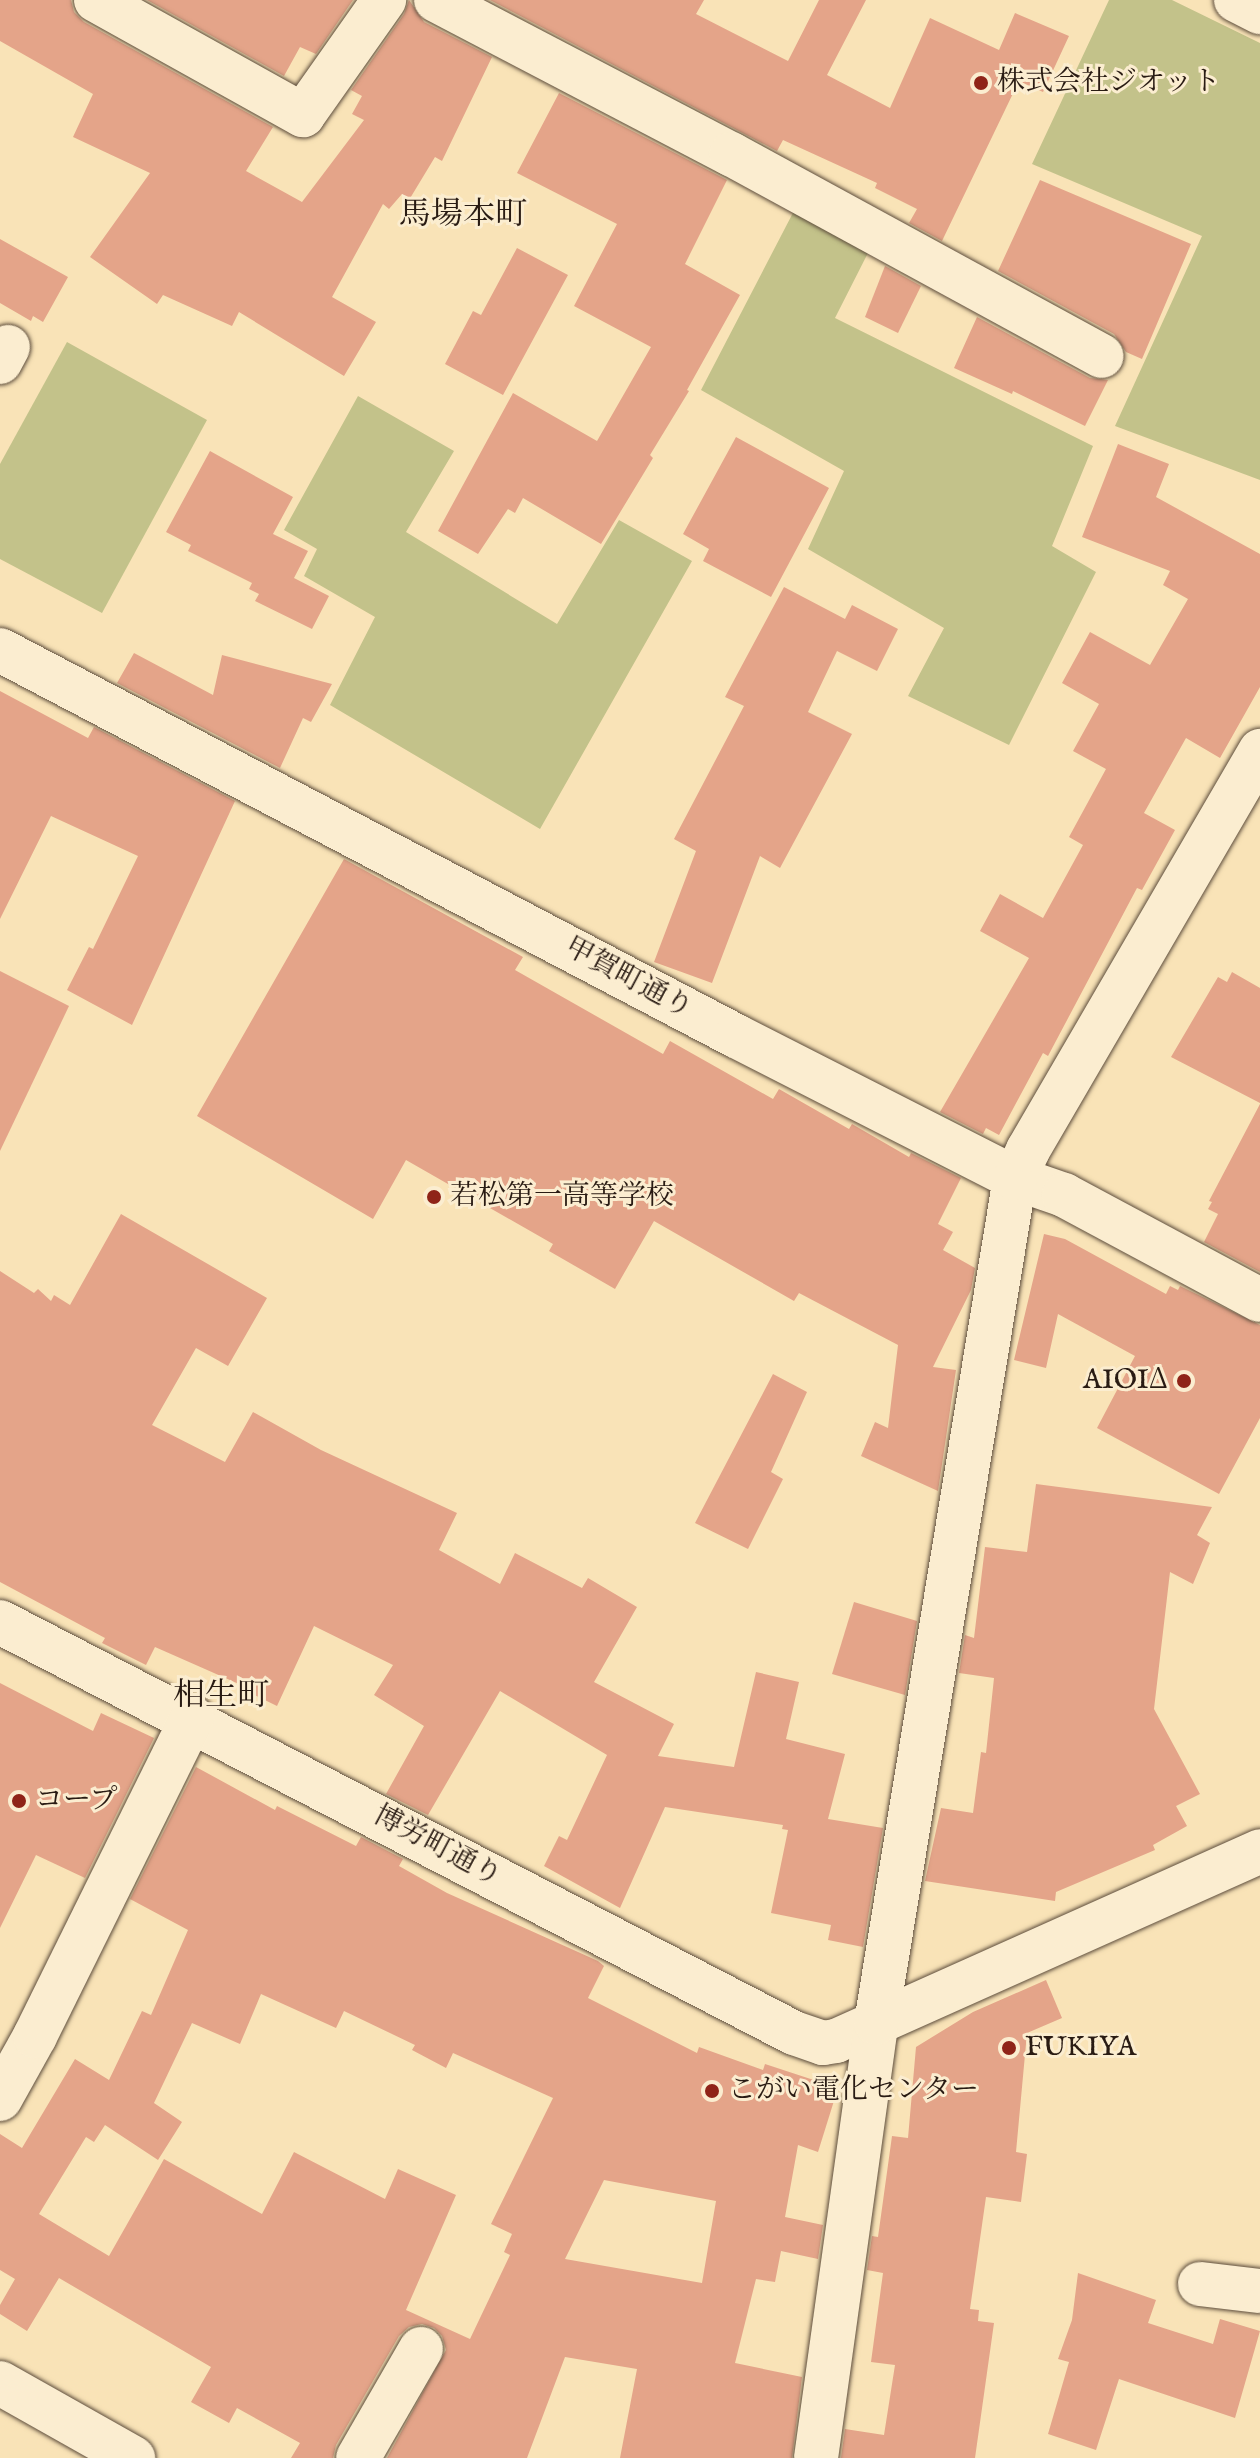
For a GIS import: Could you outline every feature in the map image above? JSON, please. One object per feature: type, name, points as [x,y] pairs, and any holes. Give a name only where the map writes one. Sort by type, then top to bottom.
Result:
[{"type":"street","points":[[96,0],[303,115],[384,0]]},
{"type":"street","points":[[436,0],[731,154],[1102,356]]},
{"type":"street","points":[[1236,0],[1260,12]]},
{"type":"street","name":"甲賀町通り","points":[[0,650],[736,1036],[1015,1178],[1064,1195],[1260,1300]]},
{"type":"street","points":[[816,2458],[876,2023],[1015,1178],[1028,1150],[1255,770]]},
{"type":"street","name":"博労町通り","points":[[0,1622],[192,1718],[811,2041],[836,2041],[1260,1851]]},
{"type":"street","points":[[0,2099],[35,2036],[192,1718]]},
{"type":"street","points":[[1200,2284],[1260,2291]]},
{"type":"street","points":[[358,2458],[421,2349]]},
{"type":"street","points":[[0,2383],[133,2458]]},
{"type":"shaded area","points":[[1109,0],[1172,0],[1260,43],[1260,480],[1115,426],[1202,236],[1032,164]]},
{"type":"shaded area","points":[[796,207],[870,249],[835,318],[1093,446],[1052,546],[1096,572],[1009,745],[908,696],[944,628],[808,549],[844,471],[701,390]]},
{"type":"shaded area","points":[[67,342],[207,420],[102,613],[0,559],[0,464]]},
{"type":"shaded area","points":[[358,396],[454,451],[406,532],[557,624],[619,520],[692,561],[540,829],[330,705],[375,617],[304,576],[317,549],[284,530]]},
{"type":"building","points":[[0,0],[71,0],[74,12],[84,22],[273,127],[246,171],[302,202],[364,120],[352,114],[362,96],[351,90],[404,14],[409,0],[424,22],[492,57],[442,161],[435,157],[409,200],[402,194],[389,209],[383,204],[332,297],[376,322],[344,376],[239,312],[232,326],[163,295],[157,304],[90,257],[150,173],[73,137],[93,94],[0,41]]},
{"type":"building","points":[[147,0],[353,0],[316,54],[300,47],[284,76]]},
{"type":"building","points":[[490,0],[704,0],[696,14],[788,61],[819,0],[866,0],[827,75],[890,108],[930,18],[999,50],[1015,13],[1069,36],[1043,92],[1019,81],[942,241],[909,223],[917,209],[875,188],[877,183],[783,140],[777,151]]},
{"type":"building","points":[[559,93],[727,180],[685,264],[740,295],[689,391],[650,455],[653,458],[601,544],[523,498],[515,513],[508,509],[478,554],[438,531],[513,393],[597,441],[651,347],[574,306],[617,224],[517,173]]},
{"type":"building","points":[[1040,180],[1191,244],[1142,359],[1126,352],[1114,334],[998,271]]},
{"type":"building","points":[[0,239],[68,277],[43,322],[33,316],[31,321],[0,303]]},
{"type":"building","points":[[517,248],[568,275],[503,395],[445,364],[473,311],[481,315]]},
{"type":"building","points":[[885,266],[921,286],[898,333],[865,317]]},
{"type":"building","points":[[977,317],[1090,378],[1108,380],[1085,426],[1013,391],[1012,394],[954,368]]},
{"type":"building","points":[[736,437],[829,488],[771,597],[703,561],[709,549],[683,534]]},
{"type":"building","points":[[1118,444],[1169,464],[1156,497],[1260,554],[1260,687],[1220,758],[1186,738],[1144,813],[1175,830],[1142,890],[1137,888],[1048,1056],[1043,1053],[999,1135],[986,1128],[983,1134],[940,1112],[1029,958],[980,931],[1000,894],[1043,918],[1083,845],[1069,837],[1106,769],[1073,751],[1099,704],[1062,683],[1090,632],[1150,665],[1188,599],[1163,585],[1170,571],[1082,537]]},
{"type":"building","points":[[210,451],[293,497],[273,534],[308,551],[294,578],[329,596],[312,629],[255,601],[259,594],[249,589],[252,583],[188,551],[191,545],[166,532]]},
{"type":"building","points":[[784,587],[845,619],[852,605],[898,629],[877,671],[837,651],[808,712],[852,734],[780,868],[760,856],[712,983],[654,962],[696,851],[674,839],[744,706],[725,697]]},
{"type":"building","points":[[134,653],[213,695],[222,655],[332,684],[311,722],[303,718],[280,768],[117,683]]},
{"type":"building","points":[[0,691],[88,738],[94,727],[235,801],[132,1025],[67,990],[89,947],[93,949],[138,856],[51,816],[0,919]]},
{"type":"building","points":[[344,859],[523,957],[515,970],[663,1054],[670,1041],[773,1099],[779,1089],[849,1129],[852,1124],[909,1157],[911,1153],[961,1178],[938,1224],[953,1232],[943,1250],[975,1268],[971,1290],[933,1367],[956,1370],[938,1491],[861,1456],[875,1422],[888,1428],[898,1345],[799,1293],[794,1301],[654,1221],[615,1289],[549,1251],[553,1244],[406,1160],[373,1219],[197,1116]]},
{"type":"building","points":[[0,971],[69,1006],[0,1151]]},
{"type":"building","points":[[1232,972],[1260,988],[1260,1103],[1171,1057],[1218,977],[1227,982]]},
{"type":"building","points":[[1260,1104],[1260,1272],[1204,1242],[1218,1214],[1208,1209],[1212,1202],[1209,1201]]},
{"type":"building","points":[[121,1214],[267,1298],[228,1366],[196,1348],[152,1425],[225,1462],[253,1412],[321,1450],[457,1513],[439,1550],[500,1584],[515,1553],[582,1588],[588,1578],[637,1607],[594,1682],[674,1724],[658,1756],[734,1767],[756,1672],[799,1682],[786,1739],[845,1754],[828,1819],[883,1828],[863,1947],[828,1940],[831,1925],[771,1913],[788,1830],[782,1829],[783,1825],[665,1807],[620,1908],[544,1866],[559,1836],[567,1840],[607,1755],[500,1691],[428,1815],[386,1794],[424,1726],[374,1695],[393,1665],[314,1626],[277,1706],[246,1691],[248,1688],[155,1647],[146,1665],[102,1643],[105,1638],[0,1582],[0,1271],[34,1293],[38,1289],[51,1301],[54,1295],[70,1305]]},
{"type":"building","points":[[1044,1234],[1065,1239],[1166,1294],[1170,1286],[1178,1290],[1180,1286],[1260,1325],[1260,1418],[1219,1494],[1097,1428],[1135,1356],[1058,1314],[1046,1368],[1014,1360]]},
{"type":"building","points":[[773,1374],[807,1392],[771,1472],[783,1479],[748,1549],[695,1523]]},
{"type":"building","points":[[1036,1484],[1212,1507],[1197,1535],[1210,1543],[1193,1584],[1170,1572],[1154,1709],[1200,1794],[1176,1806],[1187,1826],[1153,1845],[1155,1850],[1056,1892],[1055,1901],[925,1881],[941,1808],[973,1813],[981,1752],[986,1753],[994,1678],[959,1673],[965,1635],[974,1638],[985,1547],[1027,1552]]},
{"type":"building","points":[[854,1602],[917,1621],[905,1695],[832,1674]]},
{"type":"building","points":[[0,1683],[93,1731],[101,1713],[154,1738],[85,1878],[36,1855],[0,1928]]},
{"type":"building","points":[[196,1767],[275,1810],[277,1806],[356,1846],[361,1837],[403,1859],[399,1866],[447,1893],[598,1961],[604,1966],[588,1998],[697,2053],[699,2047],[763,2070],[765,2064],[838,2088],[818,2152],[798,2145],[785,2217],[823,2225],[818,2259],[781,2251],[775,2282],[756,2279],[735,2363],[802,2377],[792,2458],[620,2458],[637,2369],[565,2357],[527,2458],[387,2458],[446,2350],[442,2336],[434,2328],[422,2324],[409,2327],[399,2336],[336,2445],[333,2458],[291,2458],[300,2443],[237,2408],[229,2423],[191,2402],[211,2367],[59,2278],[27,2331],[0,2314],[0,2305],[15,2279],[0,2270],[0,2134],[22,2148],[75,2059],[109,2080],[142,2011],[151,2015],[188,1930],[130,1899]],"holes":[[[261,1994],[336,2028],[344,2011],[415,2045],[412,2050],[446,2068],[453,2053],[553,2098],[491,2224],[512,2234],[504,2252],[510,2255],[470,2339],[406,2310],[456,2195],[398,2169],[385,2199],[294,2152],[262,2214],[164,2159],[109,2256],[39,2214],[86,2137],[94,2142],[105,2125],[158,2160],[182,2122],[154,2103],[192,2023],[240,2044]],[[604,2180],[716,2201],[702,2283],[565,2259]]]},
{"type":"building","points":[[1046,1980],[1062,2018],[1027,2033],[1016,2152],[1027,2154],[1021,2202],[986,2197],[970,2309],[979,2310],[978,2321],[994,2323],[975,2458],[841,2458],[845,2429],[884,2435],[895,2365],[871,2362],[883,2273],[867,2270],[872,2236],[878,2237],[892,2136],[908,2138],[916,2047],[973,2012]]},
{"type":"building","points":[[1078,2273],[1156,2300],[1148,2323],[1213,2344],[1220,2319],[1260,2331],[1235,2418],[1119,2379],[1096,2450],[1048,2434],[1069,2362],[1058,2359],[1072,2320]]},
{"type":"place","name":"株式会社ジオット","points":[[981,83]]},
{"type":"place","name":"若松第一高等学校","points":[[434,1197]]},
{"type":"place","name":"AIOIΔ","points":[[1184,1381]]},
{"type":"place","name":"コープ","points":[[19,1801]]},
{"type":"place","name":"FUKIYA","points":[[1009,2048]]},
{"type":"place","name":"こがい電化センター","points":[[712,2091]]},
{"type":"district","name":"馬場本町","points":[[463,216]]},
{"type":"district","name":"相生町","points":[[221,1697]]}]
